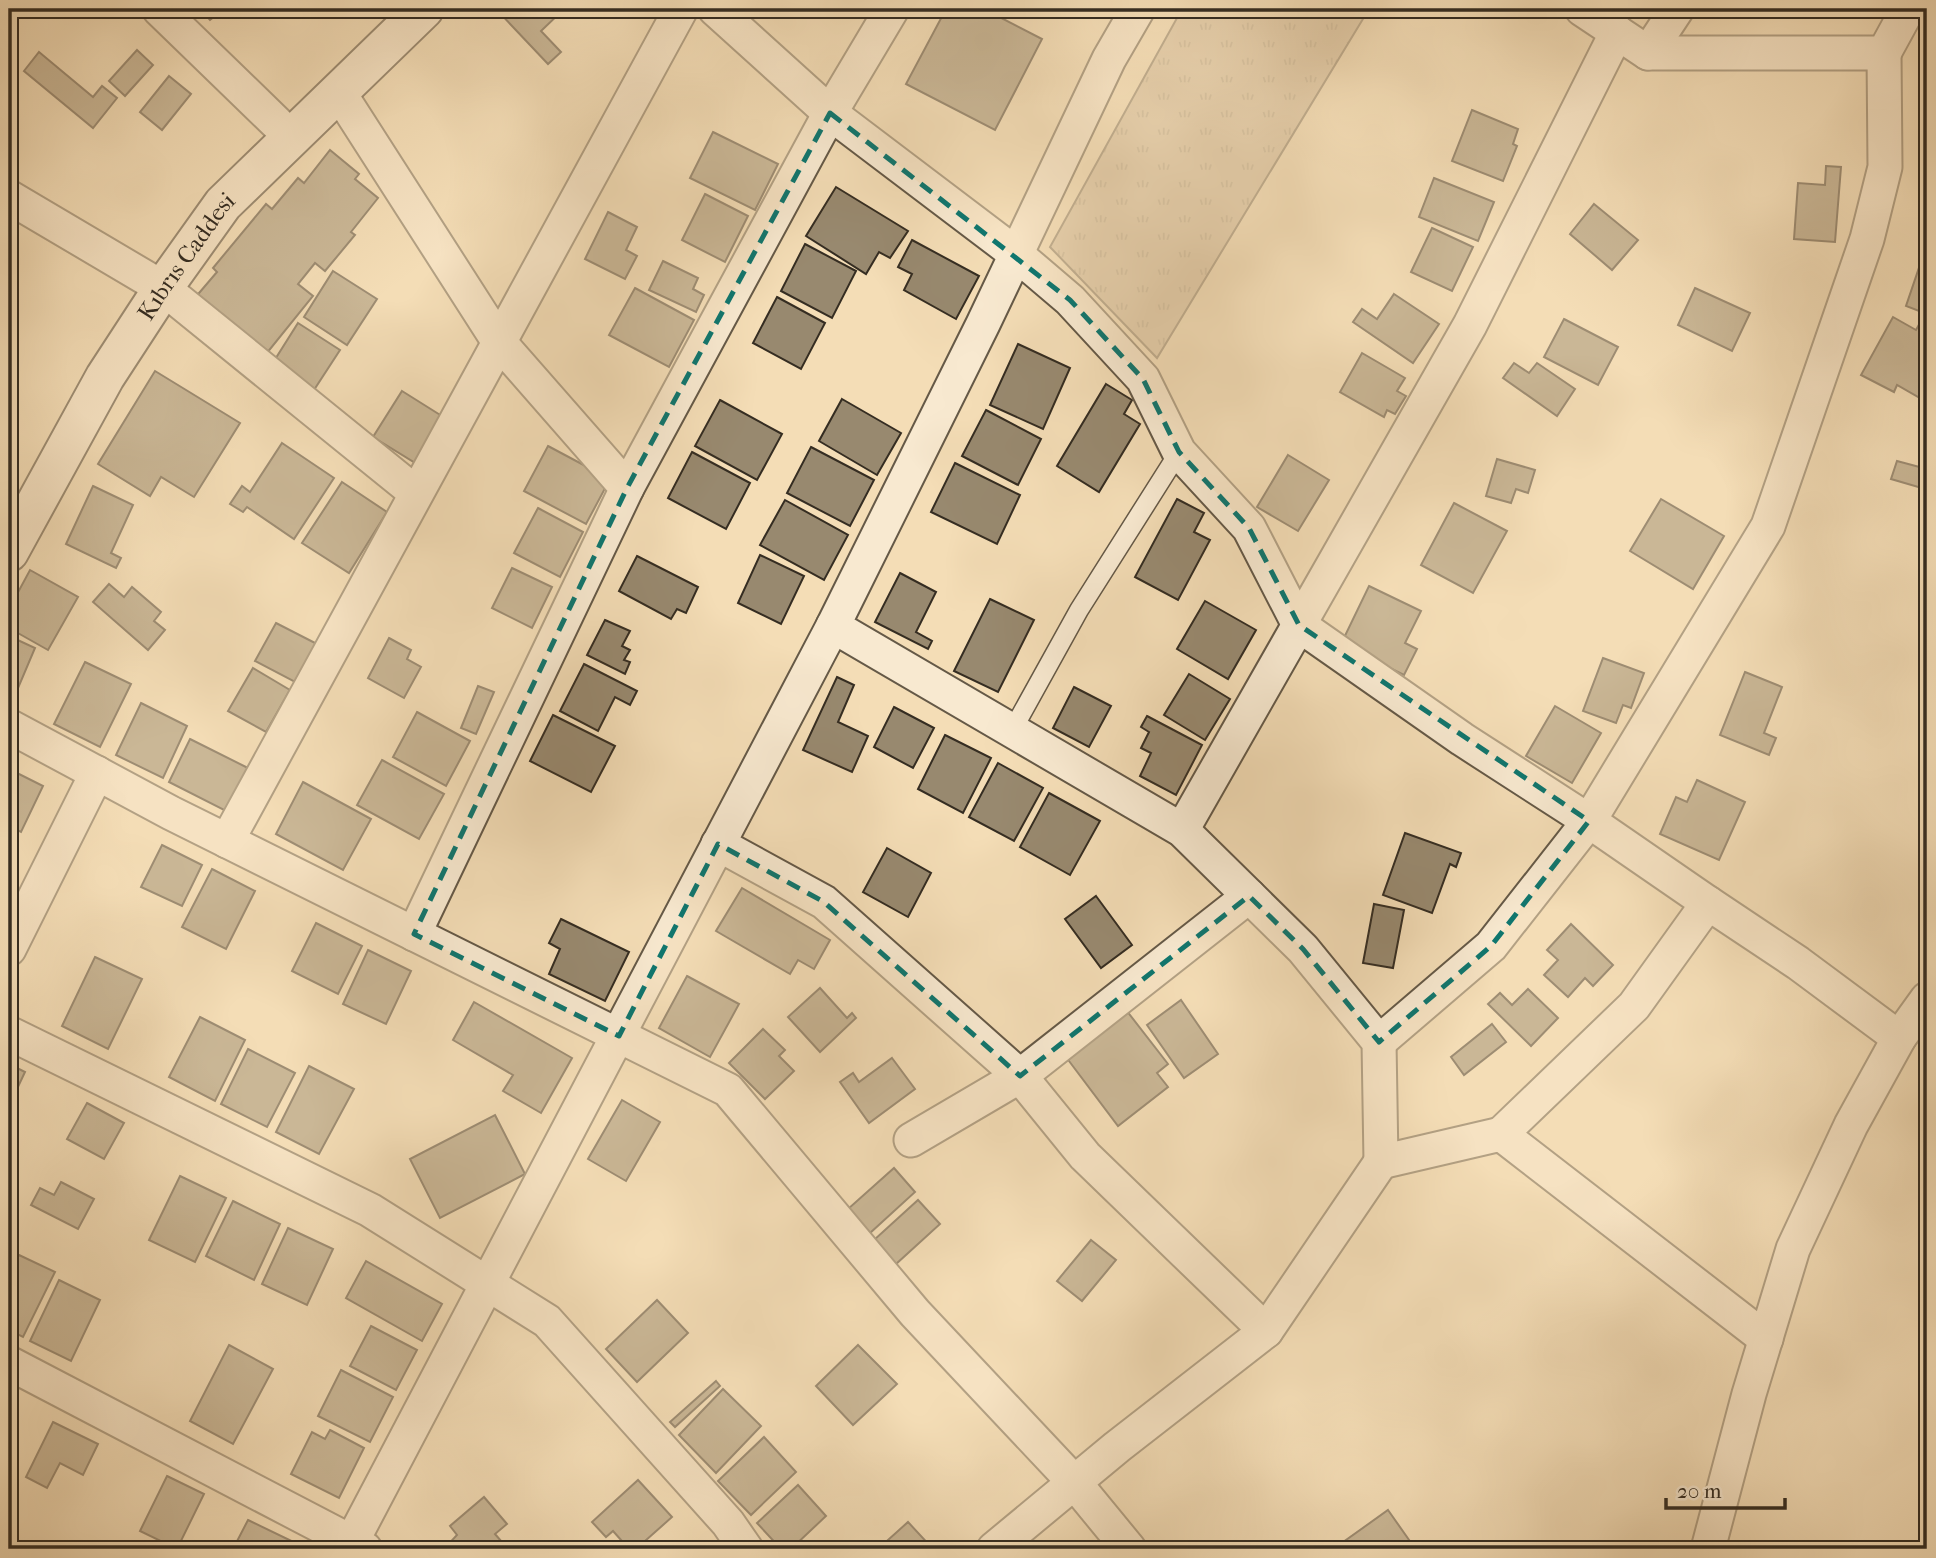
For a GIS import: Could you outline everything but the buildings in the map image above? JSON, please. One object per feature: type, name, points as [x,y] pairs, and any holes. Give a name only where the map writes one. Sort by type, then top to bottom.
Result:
[{"type":"main road","name":"Kıbrıs Caddesi","points":[[9,552],[105,377],[163,288],[223,204],[290,136],[424,9]]},
{"type":"street","points":[[159,9],[290,136]]},
{"type":"street","points":[[227,841],[681,9]]},
{"type":"street","points":[[715,9],[831,113],[1016,254],[1070,300],[1143,379],[1179,452],[1249,528],[1299,625],[1462,739],[1589,821],[1798,963],[1899,1038]]},
{"type":"street","points":[[414,934],[627,488],[831,113],[892,9]]},
{"type":"street","points":[[9,1363],[355,1547],[485,1283],[619,1036],[833,626],[1109,60],[1138,9]]},
{"type":"street","points":[[1582,9],[1648,53],[1884,53]]},
{"type":"street","points":[[1648,53],[1677,9]]},
{"type":"street","points":[[1379,1042],[1491,946],[1589,821],[1768,526],[1867,239],[1885,167],[1884,53],[1908,9]]},
{"type":"street","points":[[1182,830],[1470,326],[1617,32]]},
{"type":"street","points":[[338,91],[499,342],[627,488]]},
{"type":"street","points":[[9,197],[163,288],[416,493]]},
{"type":"street","points":[[833,626],[1182,830],[1303,948],[1379,1042],[1381,1161],[1266,1331],[993,1549]]},
{"type":"street","points":[[9,726],[227,841],[729,1090],[915,1313],[1074,1482],[1129,1549]]},
{"type":"street","points":[[9,949],[97,774]]},
{"type":"street","points":[[718,844],[824,902],[1020,1076],[1085,1156],[1266,1331]]},
{"type":"street","points":[[911,1140],[1020,1076],[1249,896]]},
{"type":"street","points":[[1381,1161],[1501,1134],[1634,1006],[1708,903]]},
{"type":"street","points":[[1708,1549],[1793,1249],[1851,1125],[1899,1038],[1927,999]]},
{"type":"street","points":[[9,1033],[370,1210],[547,1321],[728,1523],[746,1549]]},
{"type":"street","points":[[1501,1134],[1766,1339]]},
{"type":"lane","points":[[1013,731],[1079,610],[1179,452]]},
{"type":"highlighted area","points":[[830,113],[1070,300],[1143,379],[1179,452],[1249,528],[1299,625],[1589,821],[1491,946],[1379,1042],[1303,949],[1249,896],[1020,1076],[824,902],[718,844],[619,1036],[414,934],[627,488]]},
{"type":"green space","points":[[1182,9],[1369,9],[1157,358],[1050,247]]}]
